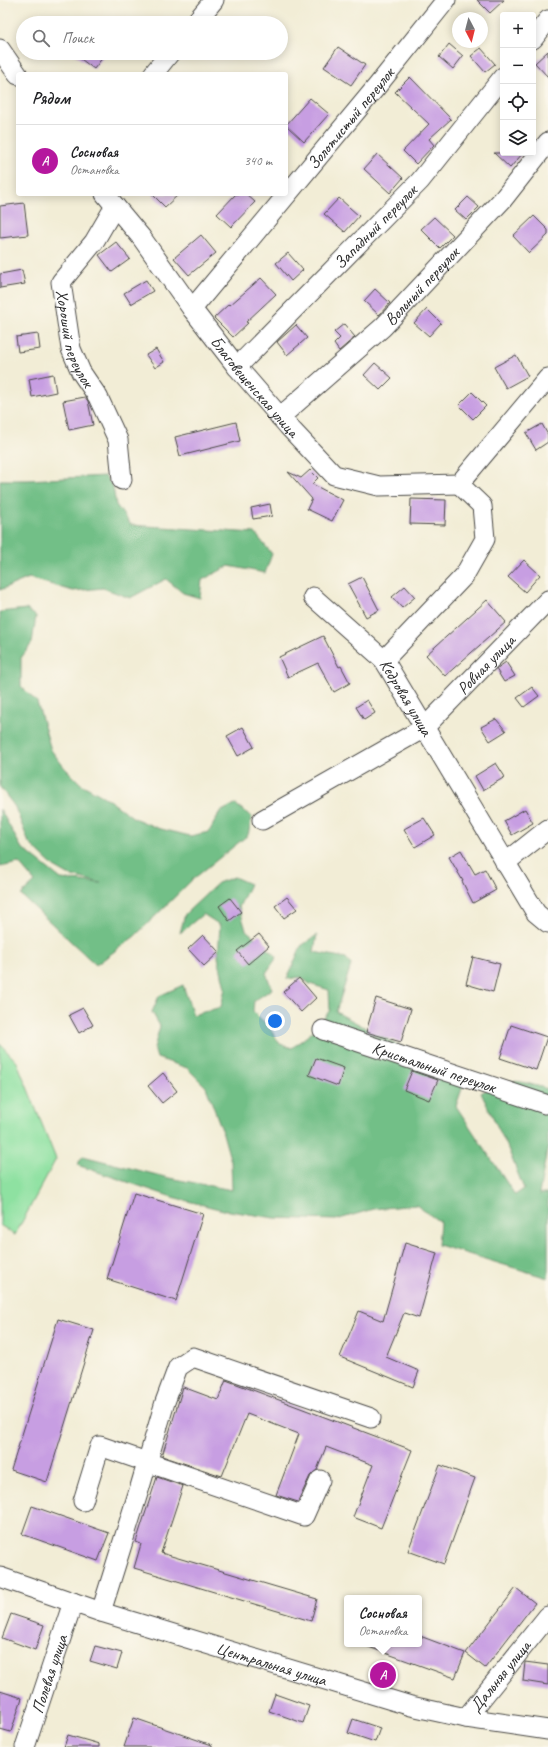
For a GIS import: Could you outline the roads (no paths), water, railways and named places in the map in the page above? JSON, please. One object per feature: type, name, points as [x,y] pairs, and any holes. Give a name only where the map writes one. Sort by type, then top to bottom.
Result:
[{"type":"street","points":[[201,16],[214,0]]},
{"type":"street","name":"Золотистый переулок","points":[[288,193],[446,0]]},
{"type":"street","points":[[536,35],[548,20]]},
{"type":"street","points":[[0,48],[16,72]]},
{"type":"street","points":[[155,72],[164,60]]},
{"type":"street","name":"Западный переулок","points":[[238,367],[420,181],[500,80]]},
{"type":"street","name":"Вольный переулок","points":[[280,417],[383,327],[504,198],[548,142]]},
{"type":"street","name":"Золотистый переулок","points":[[192,309],[286,196]]},
{"type":"street","name":"Благовещенская улица","points":[[110,200],[141,237],[192,309],[238,367],[280,417],[334,475],[379,486],[459,484]]},
{"type":"street","name":"Хороший переулок","points":[[110,200],[94,242],[61,282],[71,349],[81,372],[98,396],[118,440],[122,480]]},
{"type":"street","points":[[459,484],[548,378]]},
{"type":"street","name":"Кедровая улица","points":[[459,484],[482,506],[485,539],[464,576],[384,660],[505,864],[536,913],[548,923]]},
{"type":"street","points":[[313,597],[384,660]]},
{"type":"street","name":"Ровная улица","points":[[262,820],[424,728],[548,600]]},
{"type":"street","points":[[505,864],[548,829]]},
{"type":"street","name":"Кристальный переулок","points":[[323,1030],[545,1104]]},
{"type":"street","points":[[101,1612],[165,1402],[178,1366],[193,1357],[371,1418]]},
{"type":"street","points":[[83,1501],[100,1446],[304,1516],[320,1480]]},
{"type":"street","name":"Центральная улица","points":[[0,1578],[101,1612],[412,1706],[466,1718],[548,1730]]},
{"type":"street","name":"Полевая улица","points":[[25,1747],[73,1602]]},
{"type":"street","name":"Дальняя улица","points":[[466,1718],[548,1616]]},
{"type":"place","name":"Сосновая","points":[[383,1675]]}]
